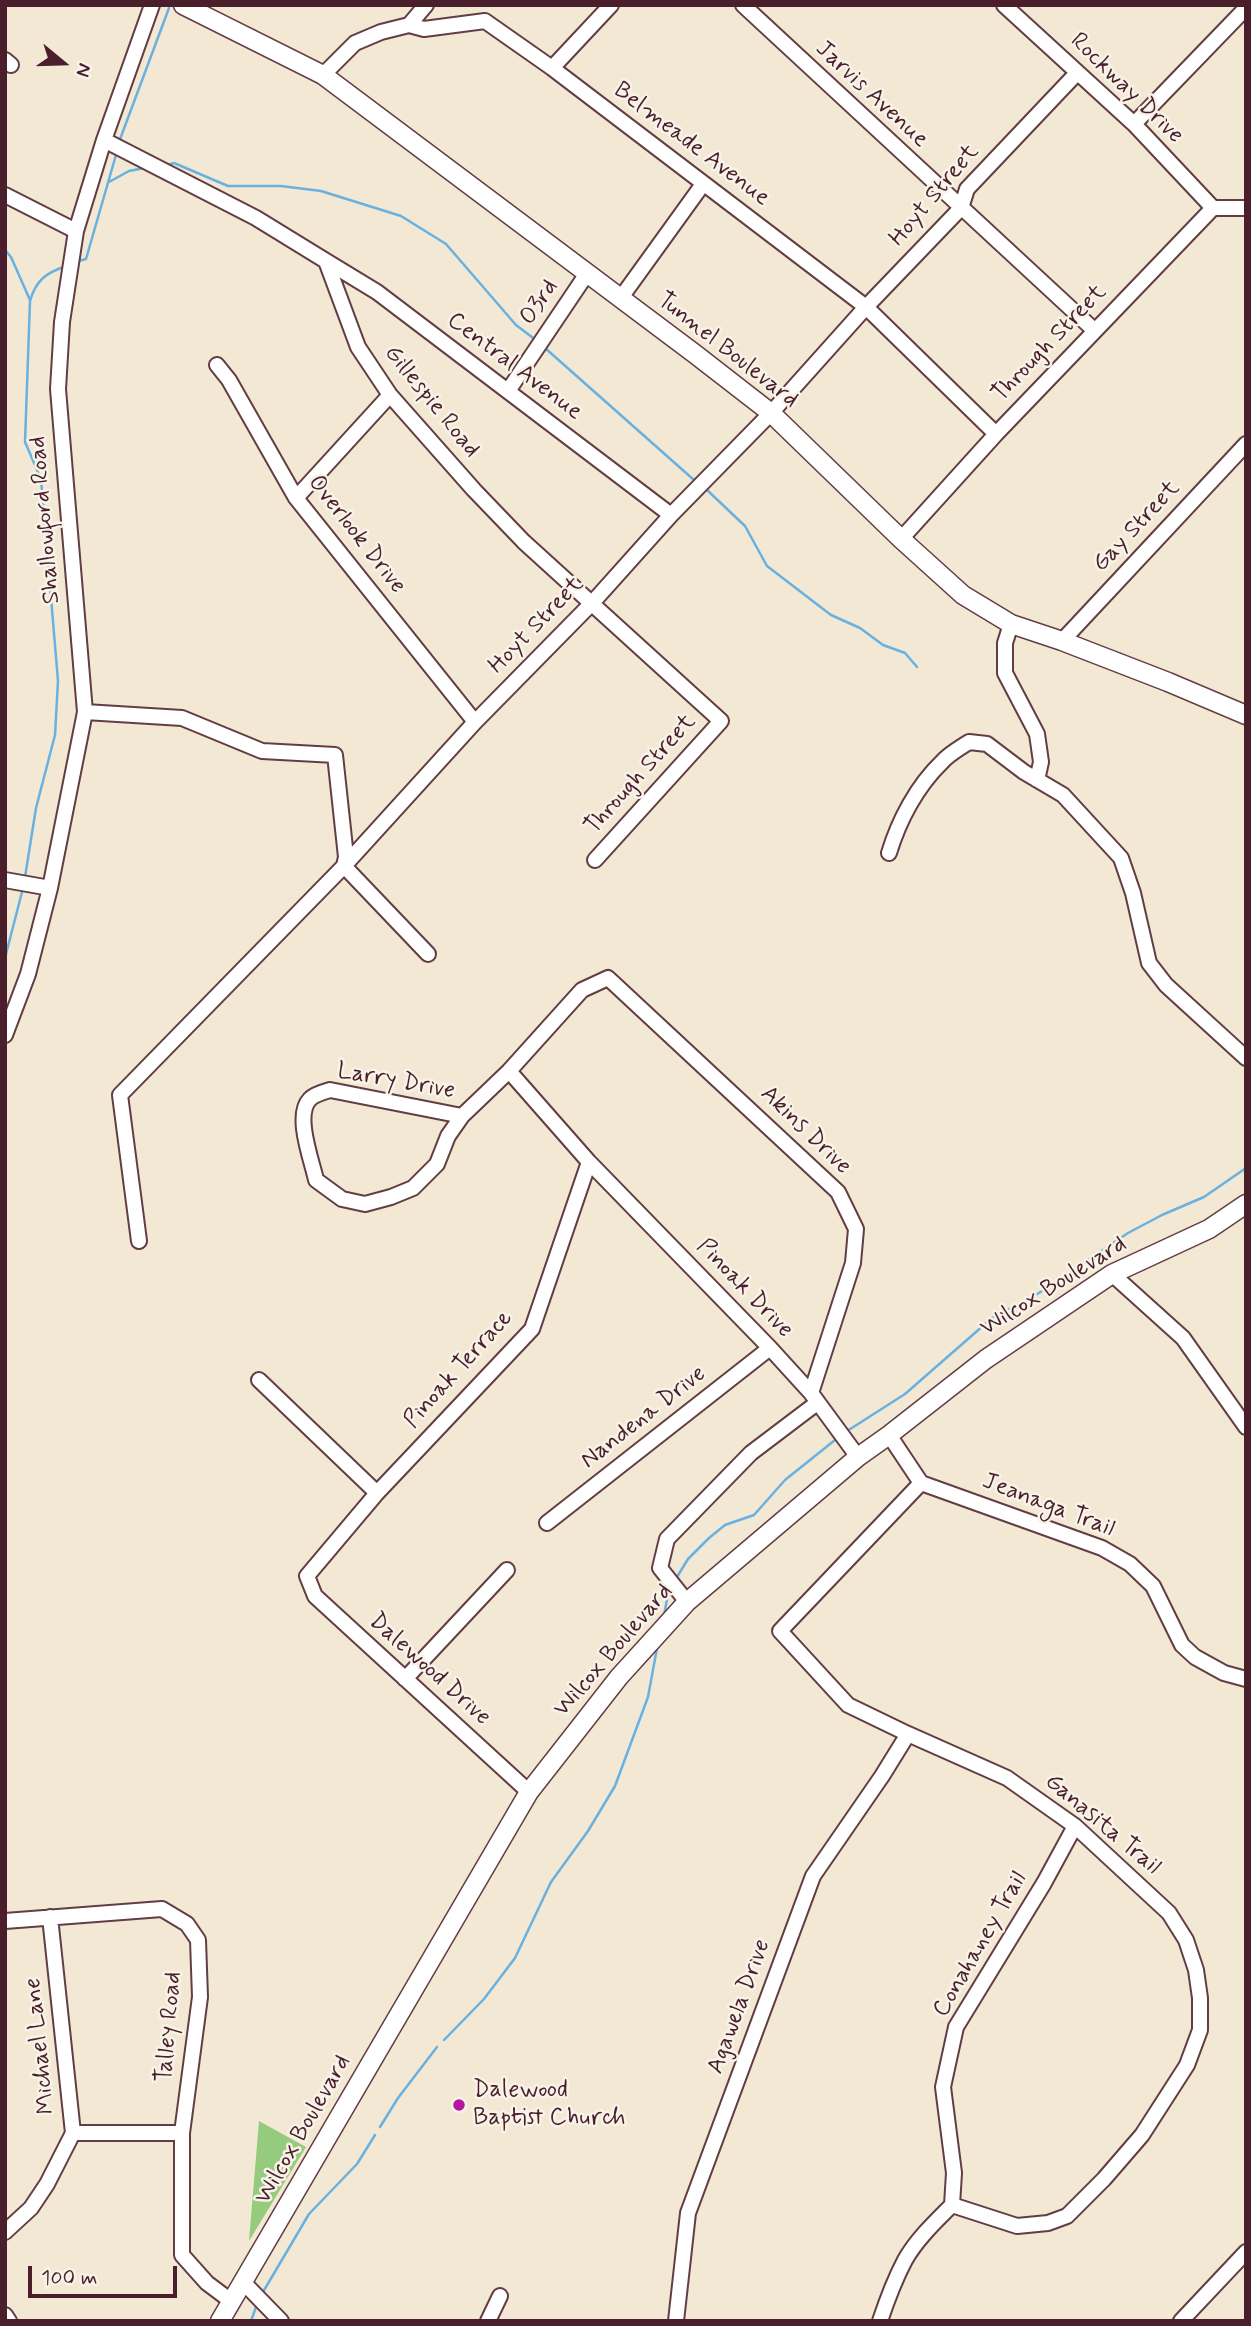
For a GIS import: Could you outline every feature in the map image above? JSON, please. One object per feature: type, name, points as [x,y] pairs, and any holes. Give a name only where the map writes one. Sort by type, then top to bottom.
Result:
[{"type":"main road","name":"Tunnel Boulevard","points":[[183,5],[323,75],[771,413],[963,595],[1011,624],[1062,641],[1246,715]]},
{"type":"main road","name":"Wilcox Boulevard","points":[[220,2321],[529,1792],[619,1677],[687,1602],[858,1457],[986,1359],[1112,1274],[1209,1229],[1246,1204]]},
{"type":"street","name":"Shallowford Road","points":[[5,1035],[28,974],[50,888],[85,712],[58,388],[61,332],[76,231],[104,140],[152,5]]},
{"type":"street","points":[[409,25],[426,5]]},
{"type":"street","points":[[552,68],[611,5]]},
{"type":"street","name":"Jarvis Avenue","points":[[743,5],[1094,330]]},
{"type":"street","name":"Rockway Drive","points":[[1004,5],[1134,124],[1213,208]]},
{"type":"street","points":[[1134,124],[1246,8]]},
{"type":"street","name":"Belmeade Avenue","points":[[323,75],[355,43],[381,32],[409,25],[424,29],[485,21],[552,68],[866,307],[996,434]]},
{"type":"street","name":"Hoyt Street","points":[[139,1241],[120,1095],[344,866],[475,722],[593,602],[671,515],[771,413],[866,307],[961,208],[967,189],[1077,73]]},
{"type":"street","points":[[104,140],[256,218],[326,261]]},
{"type":"street","points":[[620,299],[703,184]]},
{"type":"street","points":[[5,195],[76,231]]},
{"type":"street","points":[[1213,208],[1246,208]]},
{"type":"street","name":"Through Street","points":[[901,539],[1094,330],[1213,208]]},
{"type":"street","name":"Central Avenue","points":[[326,261],[377,292],[671,515]]},
{"type":"street","name":"Gillespie Road","points":[[326,261],[358,347],[390,395],[515,532],[721,721]]},
{"type":"street","name":"O3rd","points":[[508,391],[586,275]]},
{"type":"street","name":"Overlook Drive","points":[[218,365],[296,498],[475,722]]},
{"type":"street","points":[[296,498],[390,395]]},
{"type":"street","name":"Gay Street","points":[[1062,641],[1246,444]]},
{"type":"street","points":[[1011,624],[1005,643],[1005,674],[1037,734],[1041,762],[1030,776]]},
{"type":"street","points":[[85,712],[183,718],[262,751],[335,755],[346,857],[344,866],[428,954]]},
{"type":"street","name":"Through Street","points":[[596,860],[721,721]]},
{"type":"street","points":[[890,853],[897,828],[917,793],[942,762],[969,742],[987,744],[1030,776],[1063,795],[1121,858],[1133,893],[1149,963],[1167,985],[1246,1058]]},
{"type":"street","points":[[5,880],[50,888]]},
{"type":"street","name":"Akins Drive","points":[[582,990],[608,978],[838,1192],[856,1229],[853,1263],[814,1398]]},
{"type":"street","name":"Larry Drive","points":[[462,1116],[330,1090],[307,1101],[302,1120],[316,1181],[342,1199],[365,1204],[413,1188],[438,1164],[448,1136],[462,1116],[509,1071],[582,990]]},
{"type":"street","name":"Pinoak Drive","points":[[509,1071],[589,1162],[770,1348],[814,1398],[858,1457]]},
{"type":"street","name":"Pinoak Terrace","points":[[307,1576],[377,1493],[532,1329],[589,1162]]},
{"type":"street","points":[[1112,1274],[1183,1338],[1246,1427]]},
{"type":"street","name":"Nandena Drive","points":[[547,1524],[770,1348]]},
{"type":"street","points":[[259,1380],[377,1493]]},
{"type":"street","points":[[687,1602],[660,1569],[667,1539],[751,1453],[814,1398]]},
{"type":"street","points":[[889,1435],[920,1483]]},
{"type":"street","name":"Jeanaga Trail","points":[[920,1483],[1102,1548],[1130,1564],[1153,1586],[1182,1645],[1195,1657],[1224,1672],[1246,1679]]},
{"type":"street","name":"Ganasita Trail","points":[[920,1483],[780,1631],[848,1705],[1007,1778],[1075,1826],[1169,1913],[1186,1940],[1196,1969],[1200,1998],[1199,2030],[1187,2065],[1142,2135],[1067,2216],[1048,2223],[1017,2225],[952,2205]]},
{"type":"street","points":[[405,1679],[507,1570]]},
{"type":"street","name":"Dalewood Drive","points":[[307,1576],[315,1596],[529,1792]]},
{"type":"street","name":"Agawela Drive","points":[[676,2321],[688,2213],[813,1876],[908,1734]]},
{"type":"street","name":"Conahaney Trail","points":[[952,2205],[954,2173],[943,2087],[956,2027],[1044,1884],[1075,1826]]},
{"type":"street","name":"Talley Road","points":[[5,1921],[162,1909],[187,1924],[198,1940],[200,1997],[182,2133],[182,2255],[207,2283],[231,2301]]},
{"type":"street","name":"Michael Lane","points":[[5,2232],[31,2208],[47,2185],[73,2133],[50,1917]]},
{"type":"street","points":[[73,2133],[182,2133]]},
{"type":"street","points":[[880,2321],[906,2258],[924,2233],[952,2205]]},
{"type":"street","points":[[1181,2321],[1246,2252]]},
{"type":"street","points":[[244,2283],[281,2321]]},
{"type":"street","points":[[488,2321],[500,2297]]},
{"type":"street","points":[[5,2315],[9,2321]]},
{"type":"green space","points":[[259,2121],[306,2147],[249,2241]]},
{"type":"waterway","points":[[119,142],[169,8]]},
{"type":"waterway","points":[[75,262],[86,259],[116,155]]},
{"type":"waterway","points":[[167,165],[174,163],[228,186],[281,186],[321,191],[401,216],[446,244],[516,325],[537,341]]},
{"type":"waterway","points":[[109,182],[129,171],[144,168]]},
{"type":"waterway","points":[[5,250],[11,257],[30,300]]},
{"type":"waterway","points":[[25,877],[36,808],[55,735],[58,681],[41,479],[25,442],[30,301],[43,278],[66,266]]},
{"type":"waterway","points":[[545,348],[694,480]]},
{"type":"waterway","points":[[706,489],[745,526],[767,566],[831,615],[860,628],[883,645],[905,653],[917,667]]},
{"type":"waterway","points":[[5,958],[22,892]]},
{"type":"waterway","points":[[844,1433],[905,1394],[992,1318],[1039,1293],[1128,1233],[1204,1197],[1246,1168]]},
{"type":"waterway","points":[[677,1577],[688,1559],[709,1538],[725,1525],[754,1515],[785,1480],[835,1440]]},
{"type":"waterway","points":[[664,1616],[669,1588]]},
{"type":"waterway","points":[[444,2040],[484,1999],[515,1958],[551,1882],[588,1831],[615,1786],[648,1697],[657,1648]]},
{"type":"waterway","points":[[380,2127],[398,2098],[437,2047]]},
{"type":"waterway","points":[[263,2292],[309,2214],[357,2164],[375,2135]]},
{"type":"waterway","points":[[251,2321],[256,2307]]},
{"type":"place","name":"Dalewood Baptist Church","points":[[459,2105]]}]
